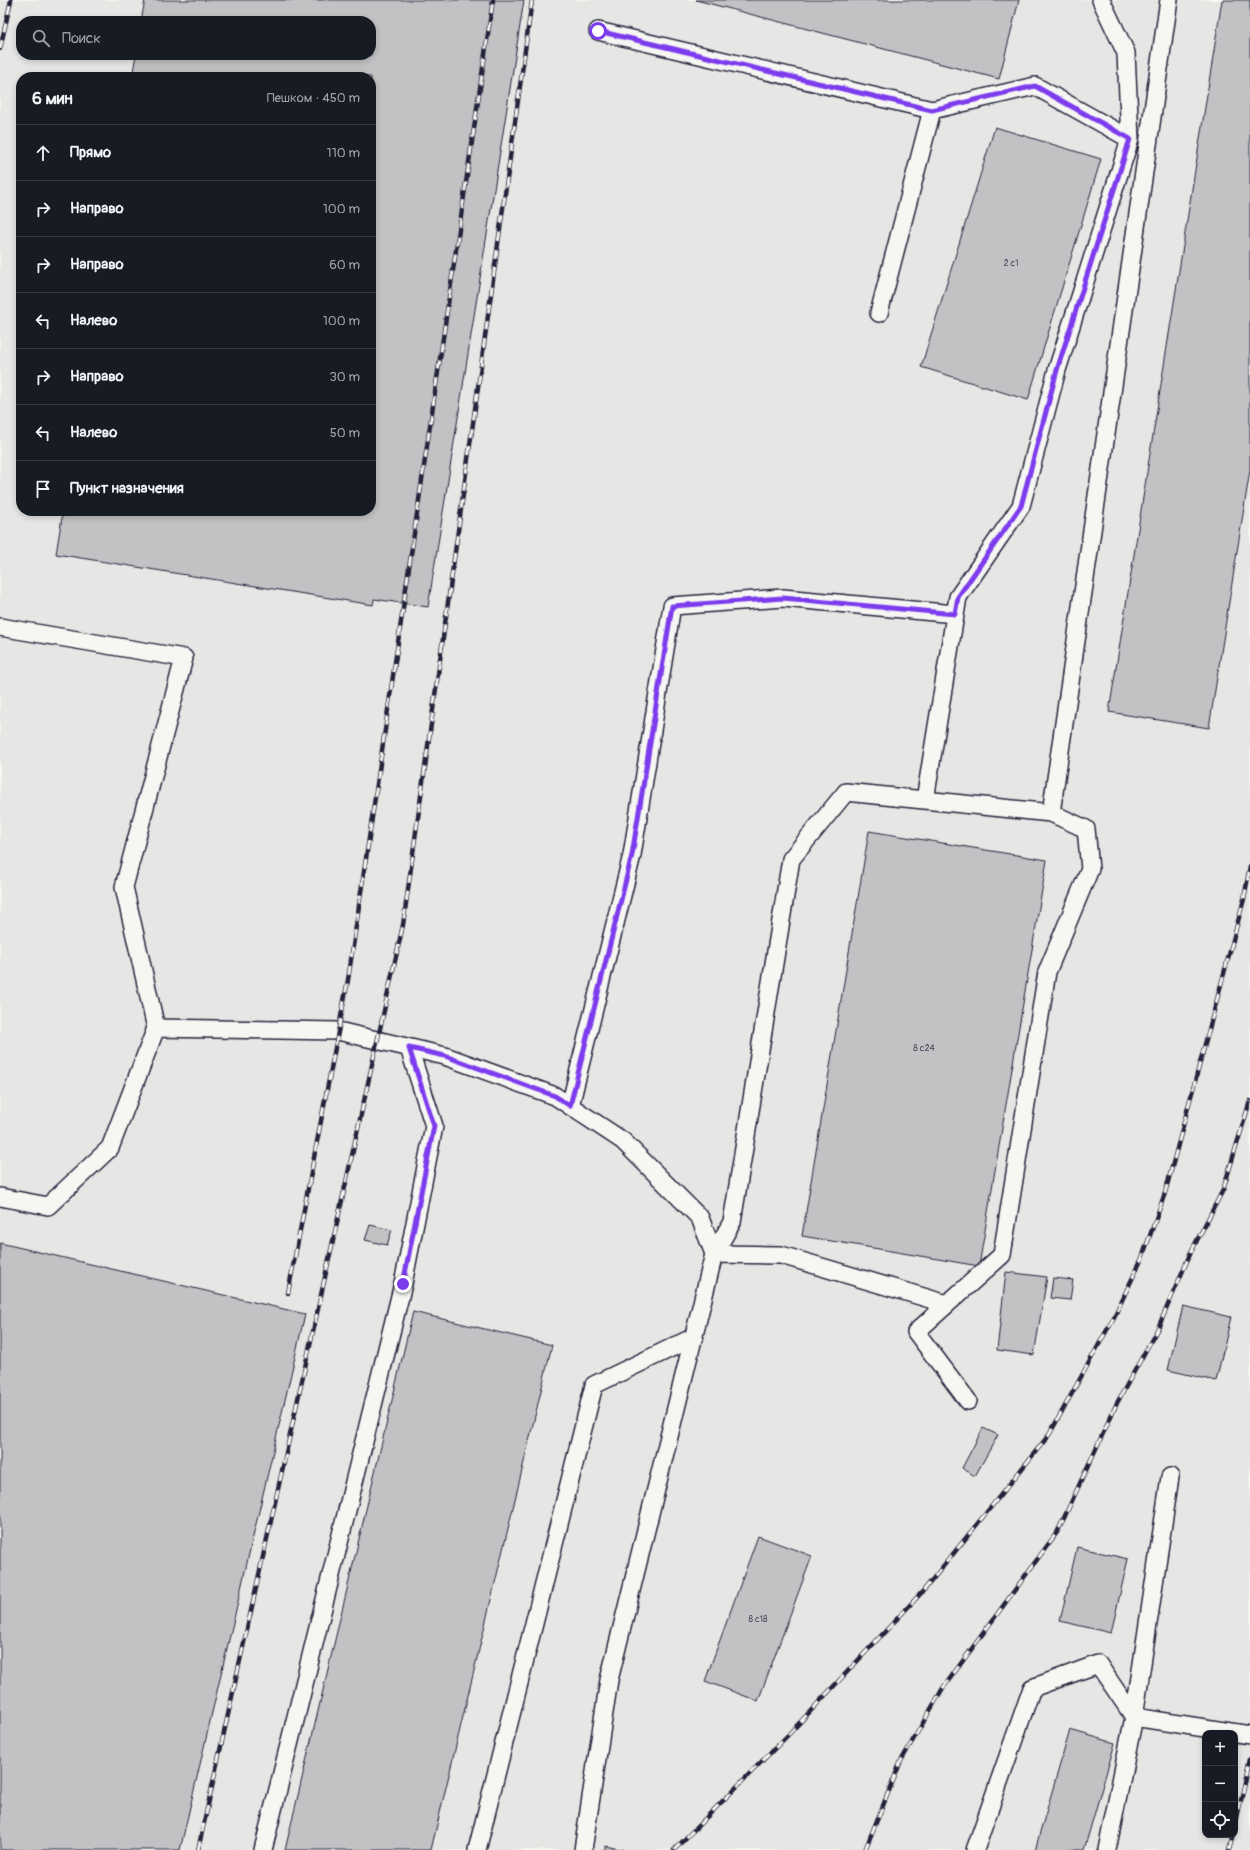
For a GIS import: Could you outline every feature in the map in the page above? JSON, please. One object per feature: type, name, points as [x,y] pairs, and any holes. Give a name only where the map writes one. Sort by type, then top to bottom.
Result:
[{"type":"lane","points":[[926,800],[958,597],[1021,506],[1057,370],[1130,139],[1126,53],[1100,0]]},
{"type":"lane","points":[[1051,813],[1169,0]]},
{"type":"lane","points":[[598,31],[932,110],[1035,86],[1130,139]]},
{"type":"lane","points":[[879,313],[932,110]]},
{"type":"lane","points":[[570,1106],[632,855],[672,606],[783,598],[955,614]]},
{"type":"lane","points":[[0,627],[184,658],[124,887],[156,1028],[110,1148],[48,1206],[0,1197]]},
{"type":"lane","points":[[583,1850],[609,1680],[714,1254],[732,1222],[791,860],[846,792],[1051,813],[1086,829],[1090,869],[1047,972],[1002,1255],[916,1332],[968,1401]]},
{"type":"lane","points":[[156,1028],[338,1031],[445,1056],[555,1096],[623,1141],[700,1218],[714,1254]]},
{"type":"lane","points":[[263,1850],[403,1284],[434,1126],[409,1048]]},
{"type":"lane","points":[[714,1254],[781,1255],[947,1304]]},
{"type":"lane","points":[[477,1850],[594,1385],[694,1337]]},
{"type":"lane","points":[[1107,1850],[1134,1717],[1170,1477]]},
{"type":"lane","points":[[975,1850],[1032,1688],[1098,1664],[1134,1717],[1250,1735]]},
{"type":"shaded area","points":[[0,0],[1250,0],[1250,1837],[1247,1850],[0,1850]]},
{"type":"building","points":[[145,0],[524,0],[428,607],[374,599],[373,605],[56,554],[62,516],[376,516],[376,72],[133,72],[135,60],[376,60],[376,16],[142,16]]},
{"type":"building","points":[[696,0],[1019,0],[999,79]]},
{"type":"building","points":[[1222,0],[1250,0],[1250,470],[1209,728],[1109,712]]},
{"type":"building","points":[[995,127],[1101,159],[1028,400],[921,367]]},
{"type":"building","points":[[869,831],[1047,860],[979,1266],[802,1236]]},
{"type":"building","points":[[370,1225],[392,1230],[387,1245],[365,1240]]},
{"type":"building","points":[[0,1243],[305,1314],[180,1850],[0,1850]]},
{"type":"building","points":[[1006,1272],[1047,1277],[1034,1355],[997,1350]]},
{"type":"building","points":[[1053,1278],[1073,1280],[1070,1300],[1050,1298]]},
{"type":"building","points":[[1183,1306],[1231,1317],[1216,1381],[1168,1370]]},
{"type":"building","points":[[413,1312],[552,1345],[431,1850],[285,1850]]},
{"type":"building","points":[[983,1428],[998,1435],[975,1476],[962,1468]]},
{"type":"building","points":[[758,1536],[812,1556],[758,1701],[705,1681]]},
{"type":"building","points":[[1077,1547],[1128,1559],[1111,1633],[1060,1621]]},
{"type":"building","points":[[1070,1730],[1115,1743],[1084,1850],[1035,1850]]},
{"type":"building","points":[[606,1846],[623,1850],[604,1850]]},
{"type":"railway","points":[[0,49],[11,0]]},
{"type":"railway","points":[[288,1293],[348,980],[493,0]]},
{"type":"railway","points":[[198,1850],[403,925],[532,0]]},
{"type":"railway","points":[[674,1850],[789,1734],[924,1590],[1049,1435],[1113,1319],[1142,1258],[1165,1193],[1244,899],[1250,866]]},
{"type":"railway","points":[[865,1850],[901,1761],[943,1688],[1058,1531],[1117,1403],[1158,1328],[1191,1252],[1223,1190],[1250,1101]]},
{"type":"railway","points":[[1238,1814],[1250,1759]]},
{"type":"railway","points":[[1230,1850],[1233,1838]]},
{"type":"route","points":[[403,1284],[434,1126],[409,1048],[445,1056],[555,1096],[570,1106],[632,855],[672,606],[783,598],[955,614],[958,597],[1021,506],[1057,370],[1130,139],[1035,86],[932,110],[598,31]]}]
